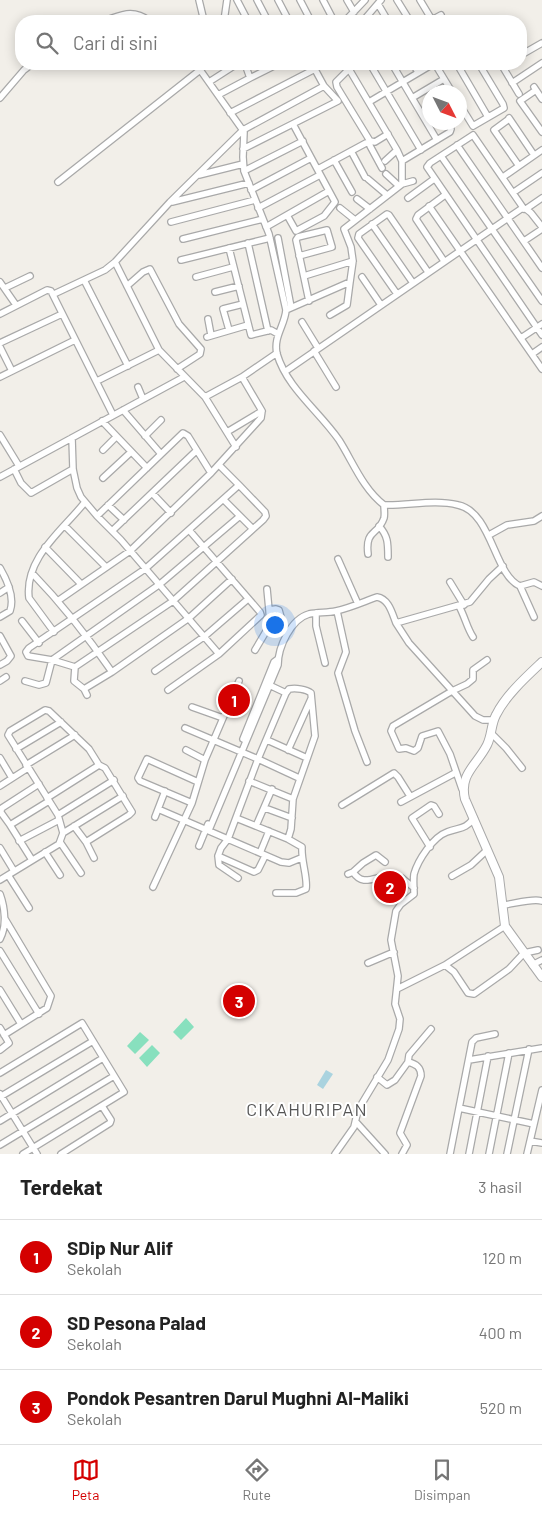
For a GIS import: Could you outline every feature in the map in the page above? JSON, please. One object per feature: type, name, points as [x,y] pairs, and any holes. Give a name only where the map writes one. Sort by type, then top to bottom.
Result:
[{"type":"street","points":[[199,0],[203,15]]},
{"type":"street","points":[[225,15],[226,0]]},
{"type":"street","points":[[236,0],[245,15]]},
{"type":"street","points":[[256,0],[265,15]]},
{"type":"street","points":[[278,0],[287,15]]},
{"type":"street","points":[[300,0],[308,15]]},
{"type":"street","points":[[323,0],[331,15]]},
{"type":"street","points":[[347,0],[354,12]]},
{"type":"street","points":[[351,15],[365,0]]},
{"type":"street","points":[[420,0],[428,15]]},
{"type":"street","points":[[399,1],[407,15]]},
{"type":"street","points":[[369,15],[380,2],[385,15]]},
{"type":"street","points":[[119,15],[134,13],[140,15]]},
{"type":"street","points":[[527,51],[542,42]]},
{"type":"street","points":[[512,83],[542,63]]},
{"type":"street","points":[[0,98],[24,70]]},
{"type":"street","points":[[58,182],[194,70]]},
{"type":"street","points":[[200,70],[243,130],[244,171],[270,238],[289,308]]},
{"type":"street","points":[[209,82],[228,70]]},
{"type":"street","points":[[247,70],[250,78]]},
{"type":"street","points":[[218,95],[264,70]]},
{"type":"street","points":[[230,114],[307,70]]},
{"type":"street","points":[[243,149],[338,101],[324,86],[316,70]]},
{"type":"street","points":[[345,70],[336,82],[337,87],[370,141],[374,142],[388,134]]},
{"type":"street","points":[[350,70],[398,150],[400,185]]},
{"type":"street","points":[[374,70],[420,150]]},
{"type":"street","points":[[395,70],[437,140]]},
{"type":"street","points":[[368,102],[422,70]]},
{"type":"street","points":[[438,70],[448,85]]},
{"type":"street","points":[[461,70],[488,117]]},
{"type":"street","points":[[467,116],[473,126],[503,109],[504,106],[483,70]]},
{"type":"street","points":[[506,70],[519,94]]},
{"type":"street","points":[[436,85],[444,79]]},
{"type":"street","points":[[54,294],[105,270],[115,262],[170,202],[243,130],[324,86]]},
{"type":"street","points":[[542,98],[535,89],[520,102],[542,132]]},
{"type":"street","points":[[412,98],[422,93]]},
{"type":"street","points":[[519,166],[494,130],[508,118],[534,155]]},
{"type":"street","points":[[287,215],[296,231],[324,216],[335,202],[293,124]]},
{"type":"street","points":[[400,166],[420,150],[451,130]]},
{"type":"street","points":[[524,241],[541,224],[532,213],[525,209],[473,135],[427,167],[476,240],[539,326],[542,335]]},
{"type":"street","points":[[244,171],[303,141]]},
{"type":"street","points":[[258,208],[319,172],[334,160],[366,143],[369,144],[382,168]]},
{"type":"street","points":[[457,145],[542,268]]},
{"type":"street","points":[[384,161],[398,150]]},
{"type":"street","points":[[503,177],[542,150]]},
{"type":"street","points":[[351,151],[366,178],[387,196]]},
{"type":"street","points":[[441,156],[542,301]]},
{"type":"street","points":[[251,190],[311,158]]},
{"type":"street","points":[[334,160],[352,192]]},
{"type":"street","points":[[198,175],[243,164]]},
{"type":"street","points":[[514,192],[542,173]]},
{"type":"street","points":[[386,174],[400,185]]},
{"type":"street","points":[[408,198],[434,179]]},
{"type":"street","points":[[330,315],[347,305],[353,261],[351,247],[344,229],[400,185],[413,181]]},
{"type":"street","points":[[170,202],[248,183]]},
{"type":"street","points":[[266,226],[329,191]]},
{"type":"street","points":[[444,261],[416,219],[418,215],[445,195]]},
{"type":"street","points":[[286,371],[460,250],[542,198]]},
{"type":"street","points":[[357,199],[370,208]]},
{"type":"street","points":[[171,222],[255,200]]},
{"type":"street","points":[[430,206],[542,369]]},
{"type":"street","points":[[340,208],[355,220]]},
{"type":"street","points":[[397,294],[358,238],[359,234],[372,224],[389,214],[428,272]]},
{"type":"street","points":[[183,239],[262,219]]},
{"type":"street","points":[[372,224],[413,283]]},
{"type":"street","points":[[299,256],[332,247],[328,231],[325,230],[297,238],[296,241],[299,256],[304,276],[309,301]]},
{"type":"street","points":[[181,260],[270,238]]},
{"type":"street","points":[[278,238],[289,308],[278,334],[276,342],[277,353],[296,389],[317,412],[338,440],[371,494],[384,505],[457,504],[470,511],[489,535],[511,581],[520,586],[534,617]]},
{"type":"street","points":[[248,244],[268,331]]},
{"type":"street","points":[[229,248],[251,335],[271,330],[278,334]]},
{"type":"street","points":[[304,276],[353,261]]},
{"type":"street","points":[[115,262],[159,350],[205,397],[236,446]]},
{"type":"street","points":[[196,277],[233,267]]},
{"type":"street","points":[[127,286],[143,272],[150,269],[179,324],[201,349],[200,354],[178,369]]},
{"type":"street","points":[[5,288],[30,276]]},
{"type":"street","points":[[362,277],[381,304]]},
{"type":"street","points":[[84,280],[128,366]]},
{"type":"street","points":[[0,282],[16,306]]},
{"type":"street","points":[[289,308],[350,282]]},
{"type":"street","points":[[216,292],[239,286]]},
{"type":"street","points":[[0,314],[47,290],[51,291],[113,415]]},
{"type":"street","points":[[229,330],[224,309],[243,304]]},
{"type":"street","points":[[0,343],[62,314]]},
{"type":"street","points":[[208,319],[209,336],[248,325]]},
{"type":"street","points":[[302,322],[336,387]]},
{"type":"street","points":[[521,338],[539,326]]},
{"type":"street","points":[[0,377],[75,340]]},
{"type":"street","points":[[532,354],[542,347]]},
{"type":"street","points":[[0,348],[12,372]]},
{"type":"street","points":[[97,381],[159,350]]},
{"type":"street","points":[[205,397],[242,377],[277,353]]},
{"type":"street","points":[[0,477],[184,377]]},
{"type":"street","points":[[58,600],[130,551],[219,465],[263,416],[242,377]]},
{"type":"street","points":[[138,387],[143,399]]},
{"type":"street","points":[[123,410],[161,454]]},
{"type":"street","points":[[227,432],[262,411]]},
{"type":"street","points":[[145,436],[161,420]]},
{"type":"street","points":[[102,422],[147,468]]},
{"type":"street","points":[[96,516],[183,433],[188,436],[211,473]]},
{"type":"street","points":[[0,435],[17,467],[21,483],[31,493],[73,469]]},
{"type":"street","points":[[103,450],[116,437]]},
{"type":"street","points":[[72,438],[73,469],[77,488],[85,502],[190,618],[219,654]]},
{"type":"street","points":[[112,531],[196,451]]},
{"type":"street","points":[[103,478],[131,452]]},
{"type":"street","points":[[75,667],[173,601],[253,530],[266,516],[265,512],[219,465]]},
{"type":"street","points":[[75,667],[27,655],[29,648],[145,569],[239,485]]},
{"type":"street","points":[[152,493],[171,512]]},
{"type":"street","points":[[224,500],[253,530]]},
{"type":"street","points":[[54,632],[29,598],[28,592],[32,573],[45,547],[85,502]]},
{"type":"street","points":[[108,505],[124,520]]},
{"type":"street","points":[[368,554],[368,539],[379,526],[384,516],[384,505]]},
{"type":"street","points":[[24,681],[39,685],[46,683],[52,660],[160,584],[240,516]]},
{"type":"street","points":[[489,535],[507,525],[534,521],[542,516]]},
{"type":"street","points":[[65,526],[106,568]]},
{"type":"street","points":[[379,526],[388,540],[388,557]]},
{"type":"street","points":[[168,690],[219,654],[260,617],[260,612],[189,530]]},
{"type":"street","points":[[45,547],[81,584]]},
{"type":"street","points":[[338,559],[358,604]]},
{"type":"street","points":[[396,623],[461,605],[474,598],[489,579],[503,566]]},
{"type":"street","points":[[0,569],[9,588],[11,609],[0,617]]},
{"type":"street","points":[[32,573],[58,600],[112,672]]},
{"type":"street","points":[[75,667],[74,680],[86,692],[190,618],[232,579]]},
{"type":"street","points":[[450,582],[461,605],[468,630],[474,637]]},
{"type":"street","points":[[520,586],[528,582],[541,584]]},
{"type":"street","points":[[0,593],[9,588]]},
{"type":"street","points":[[254,650],[268,629],[267,589]]},
{"type":"street","points":[[199,846],[267,684],[278,665],[286,632],[302,616],[316,612],[338,611],[380,597],[389,605],[396,623],[409,644],[475,716],[483,720],[494,720]]},
{"type":"street","points":[[155,671],[204,636],[248,599]]},
{"type":"street","points":[[269,610],[276,608],[279,610],[286,632]]},
{"type":"street","points":[[338,611],[346,652],[338,673],[355,731],[367,762]]},
{"type":"street","points":[[316,612],[316,626],[325,663]]},
{"type":"street","points":[[257,620],[268,629]]},
{"type":"street","points":[[22,621],[39,642]]},
{"type":"street","points":[[268,629],[277,627],[286,632]]},
{"type":"street","points":[[0,636],[11,656],[0,665]]},
{"type":"street","points":[[488,660],[472,671],[472,680],[393,726],[391,734],[399,750],[406,748],[414,751],[418,748],[422,736],[438,731],[450,754],[465,799],[486,851],[499,877],[506,926],[542,977]]},
{"type":"street","points":[[462,789],[465,779],[488,744],[494,720],[506,701],[542,662]]},
{"type":"street","points":[[153,887],[192,803],[205,760],[239,681]]},
{"type":"street","points":[[267,684],[286,693]]},
{"type":"street","points":[[238,878],[219,865],[218,856],[228,839],[258,759],[286,693],[289,688],[292,688],[308,690],[311,693],[314,736],[293,799],[288,839]]},
{"type":"street","points":[[288,750],[312,697]]},
{"type":"street","points":[[192,707],[222,718]]},
{"type":"street","points":[[0,880],[60,842],[63,833],[59,818],[8,735],[10,731],[45,710],[49,711],[89,749],[99,765],[105,768],[114,780],[132,812],[86,842]]},
{"type":"street","points":[[16,749],[61,722]]},
{"type":"street","points":[[185,728],[299,778]]},
{"type":"street","points":[[491,733],[522,768]]},
{"type":"street","points":[[0,786],[75,735]]},
{"type":"street","points":[[267,740],[306,758]]},
{"type":"street","points":[[186,750],[205,760]]},
{"type":"street","points":[[0,758],[12,778]]},
{"type":"street","points":[[192,803],[138,779],[146,760],[198,782]]},
{"type":"street","points":[[10,825],[99,765]]},
{"type":"street","points":[[342,805],[395,773],[410,796]]},
{"type":"street","points":[[401,802],[455,773]]},
{"type":"street","points":[[19,841],[59,818],[114,780]]},
{"type":"street","points":[[250,781],[293,799]]},
{"type":"street","points":[[32,860],[0,811],[39,784]]},
{"type":"street","points":[[256,826],[272,790]]},
{"type":"street","points":[[155,817],[165,791]]},
{"type":"street","points":[[63,833],[123,796]]},
{"type":"street","points":[[430,847],[412,818],[431,805],[434,806],[439,814]]},
{"type":"street","points":[[265,808],[292,818]]},
{"type":"street","points":[[158,809],[281,862],[289,863],[301,858]]},
{"type":"street","points":[[236,818],[301,845],[301,858],[306,883],[305,890],[296,893],[276,893]]},
{"type":"street","points":[[335,1154],[356,1122],[357,1114],[388,1060],[399,1029],[400,1019],[395,1004],[398,976],[391,940],[394,915],[399,906],[414,894],[414,873],[435,840],[442,834],[468,826],[474,818]]},
{"type":"street","points":[[74,826],[86,842],[94,858]]},
{"type":"street","points":[[218,856],[254,872],[258,870],[269,831]]},
{"type":"street","points":[[60,842],[81,873]]},
{"type":"street","points":[[0,848],[29,908]]},
{"type":"street","points":[[452,876],[471,864],[486,851]]},
{"type":"street","points":[[45,852],[60,875]]},
{"type":"street","points":[[385,862],[376,855],[351,873],[362,881],[381,877],[390,882],[402,878],[414,888]]},
{"type":"street","points":[[0,894],[3,924],[3,934],[0,939]]},
{"type":"street","points":[[502,905],[532,900],[542,901]]},
{"type":"street","points":[[3,924],[51,996],[47,1008],[4,1034]]},
{"type":"street","points":[[397,989],[445,965],[506,926]]},
{"type":"street","points":[[445,965],[454,972],[468,993],[471,994],[477,993],[509,969],[524,953],[538,950]]},
{"type":"street","points":[[0,951],[39,1014]]},
{"type":"street","points":[[368,962],[394,952]]},
{"type":"street","points":[[532,964],[542,960]]},
{"type":"street","points":[[0,990],[21,1024]]},
{"type":"street","points":[[0,1073],[82,1023],[124,1093],[23,1154]]},
{"type":"street","points":[[0,1028],[9,1044],[0,1050]]},
{"type":"street","points":[[377,1077],[383,1083],[389,1084],[402,1072],[409,1056],[431,1029]]},
{"type":"street","points":[[450,1154],[471,1045],[474,1040],[496,1034]]},
{"type":"street","points":[[37,1154],[1,1095],[93,1041]]},
{"type":"street","points":[[469,1060],[542,1048]]},
{"type":"street","points":[[507,1154],[529,1049]]},
{"type":"street","points":[[489,1154],[509,1053]]},
{"type":"street","points":[[469,1154],[488,1056]]},
{"type":"street","points":[[0,1121],[103,1058]]},
{"type":"street","points":[[402,1154],[407,1145],[400,1134],[422,1076],[417,1065],[408,1062]]},
{"type":"street","points":[[0,1145],[114,1076]]},
{"type":"street","points":[[527,1154],[542,1090]]},
{"type":"street","points":[[61,1154],[110,1123],[111,1120],[102,1106]]},
{"type":"street","points":[[459,1108],[534,1124]]},
{"type":"street","points":[[356,1122],[385,1154]]},
{"type":"street","points":[[530,1141],[542,1143]]},
{"type":"green space","points":[[186,1018],[194,1027],[181,1040],[173,1032]]},
{"type":"green space","points":[[140,1032],[149,1040],[135,1054],[127,1046]]},
{"type":"green space","points":[[152,1045],[160,1053],[147,1067],[139,1058]]},
{"type":"water","points":[[326,1070],[333,1074],[323,1089],[317,1085]]},
{"type":"place","name":"SDip Nur Alif","points":[[234,700]]},
{"type":"place","name":"SD Pesona Palad","points":[[390,887]]},
{"type":"place","name":"Pondok Pesantren Darul Mughni Al-Maliki","points":[[239,1001]]},
{"type":"district","name":"CIKAHURIPAN","points":[[307,1109]]}]
